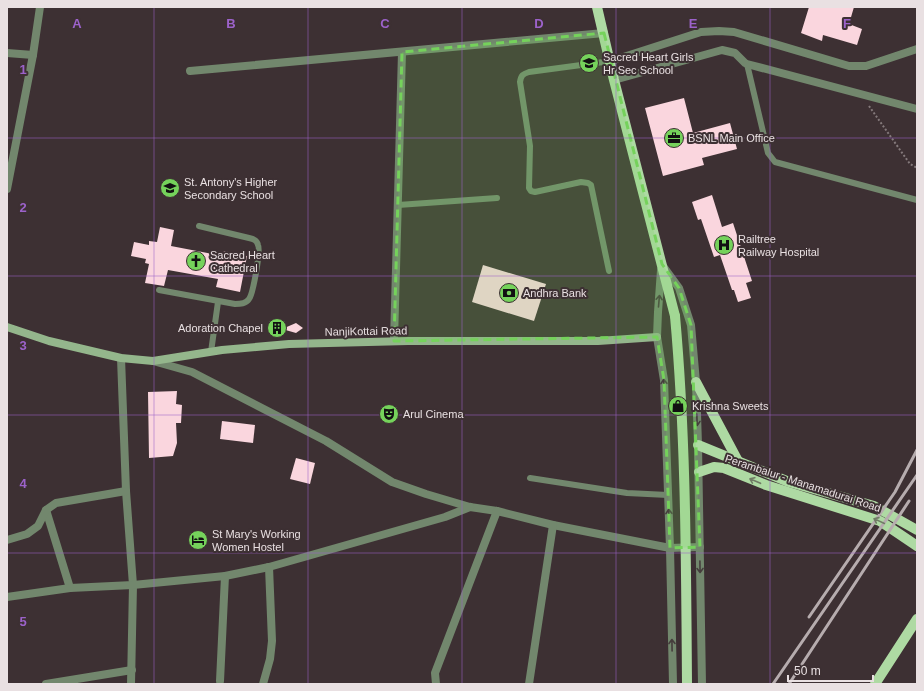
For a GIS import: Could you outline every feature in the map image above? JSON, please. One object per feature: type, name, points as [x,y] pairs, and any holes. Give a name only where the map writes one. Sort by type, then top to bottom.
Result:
[{"type":"main road","points":[[597,7],[611,61],[614,80],[675,316],[679,364],[686,514],[687,684]]},
{"type":"main road","name":"NanjiKottai Road","points":[[7,327],[49,341],[122,358],[152,361],[211,352],[288,344],[394,341],[598,341],[657,337]]},
{"type":"main road","points":[[696,382],[738,461]]},
{"type":"main road","name":"Perambalur - Manamadurai Road","points":[[698,444],[789,482],[874,506],[917,530]]},
{"type":"main road","name":"Perambalur - Manamadurai Road","points":[[699,472],[714,467],[724,468],[766,485],[880,521],[917,546]]},
{"type":"main road","points":[[875,684],[917,619]]},
{"type":"street","points":[[7,188],[33,55],[40,7]]},
{"type":"street","points":[[611,61],[701,32],[719,31],[734,32],[849,66],[866,66],[917,49]]},
{"type":"street","points":[[190,71],[604,33]]},
{"type":"street","points":[[614,80],[722,50],[735,53],[747,64],[917,109]]},
{"type":"street","points":[[394,341],[402,52]]},
{"type":"street","points":[[7,53],[33,55]]},
{"type":"street","points":[[662,264],[657,337],[664,380],[673,684]]},
{"type":"street","points":[[662,264],[679,288],[692,325],[696,382],[699,472],[702,684]]},
{"type":"street","points":[[122,358],[126,491],[133,585],[131,684]]},
{"type":"street","points":[[152,361],[192,372],[326,441],[392,482],[426,494],[470,507],[497,511],[553,525],[670,548],[700,547]]},
{"type":"street","points":[[7,540],[27,534],[38,526],[46,510],[56,503],[126,491]]},
{"type":"street","points":[[7,597],[70,588],[133,585],[225,576],[269,568],[445,516],[470,507]]},
{"type":"street","points":[[46,510],[70,588]]},
{"type":"street","points":[[436,684],[435,674],[497,511]]},
{"type":"street","points":[[530,684],[553,525]]},
{"type":"street","points":[[263,684],[270,659],[272,641],[269,568]]},
{"type":"street","points":[[220,681],[225,576]]},
{"type":"street","points":[[46,684],[132,670]]},
{"type":"lane","points":[[609,271],[591,185],[588,182],[581,182],[535,192],[531,191],[529,188],[530,146],[520,82],[521,77],[529,72],[611,61]]},
{"type":"lane","points":[[747,64],[768,153],[775,162],[917,200]]},
{"type":"lane","points":[[398,205],[497,198]]},
{"type":"lane","points":[[159,290],[235,304],[245,303],[249,300],[252,293],[259,255],[259,246],[254,239],[199,226]]},
{"type":"lane","points":[[211,352],[218,302]]},
{"type":"lane","points":[[530,478],[627,492],[668,496]]},
{"type":"path","points":[[861,94],[910,164],[917,168]]},
{"type":"highlighted area","points":[[604,33],[662,264],[679,288],[691,325],[700,547],[670,548],[664,380],[657,337],[394,341],[402,52]]},
{"type":"building","points":[[809,7],[854,7],[849,24],[862,29],[857,45],[823,35],[822,41],[801,33]]},
{"type":"building","name":"BSNL Main Office","points":[[684,98],[693,133],[730,123],[737,149],[702,158],[704,165],[663,176],[645,108]]},
{"type":"building","points":[[712,195],[722,227],[733,223],[752,281],[746,283],[751,298],[738,302],[734,290],[732,290],[720,255],[714,257],[701,219],[698,220],[692,202]]},
{"type":"building","name":"Sacred Heart Cathedral","points":[[160,227],[174,230],[171,246],[223,256],[224,251],[247,256],[240,292],[216,287],[218,279],[168,270],[164,286],[145,283],[149,264],[145,263],[146,259],[131,256],[134,242],[149,245],[149,241],[157,242]]},
{"type":"building","name":"Andhra Bank","points":[[483,265],[546,284],[534,321],[472,302]]},
{"type":"building","points":[[296,323],[303,328],[296,333],[282,329]]},
{"type":"building","points":[[177,391],[176,404],[182,405],[181,423],[176,423],[177,443],[173,456],[149,458],[148,392]]},
{"type":"building","points":[[222,421],[255,425],[253,443],[220,439]]},
{"type":"building","points":[[296,458],[315,463],[310,484],[290,479]]},
{"type":"railway","points":[[809,617],[895,492],[917,450]]},
{"type":"railway","points":[[773,684],[917,475]]},
{"type":"railway","points":[[789,684],[909,501]]},
{"type":"place","name":"Sacred Heart Girls Hr Sec School","points":[[589,63]]},
{"type":"place","name":"BSNL Main Office","points":[[674,138]]},
{"type":"place","name":"St. Antony's Higher Secondary School","points":[[170,188]]},
{"type":"place","name":"Railtree Railway Hospital","points":[[724,245]]},
{"type":"place","name":"Sacred Heart Cathedral","points":[[196,261]]},
{"type":"place","name":"Andhra Bank","points":[[509,293]]},
{"type":"place","name":"Adoration Chapel","points":[[277,328]]},
{"type":"place","name":"Krishna Sweets","points":[[678,406]]},
{"type":"place","name":"Arul Cinema","points":[[389,414]]},
{"type":"place","name":"St Mary's Working Women Hostel","points":[[198,540]]}]
